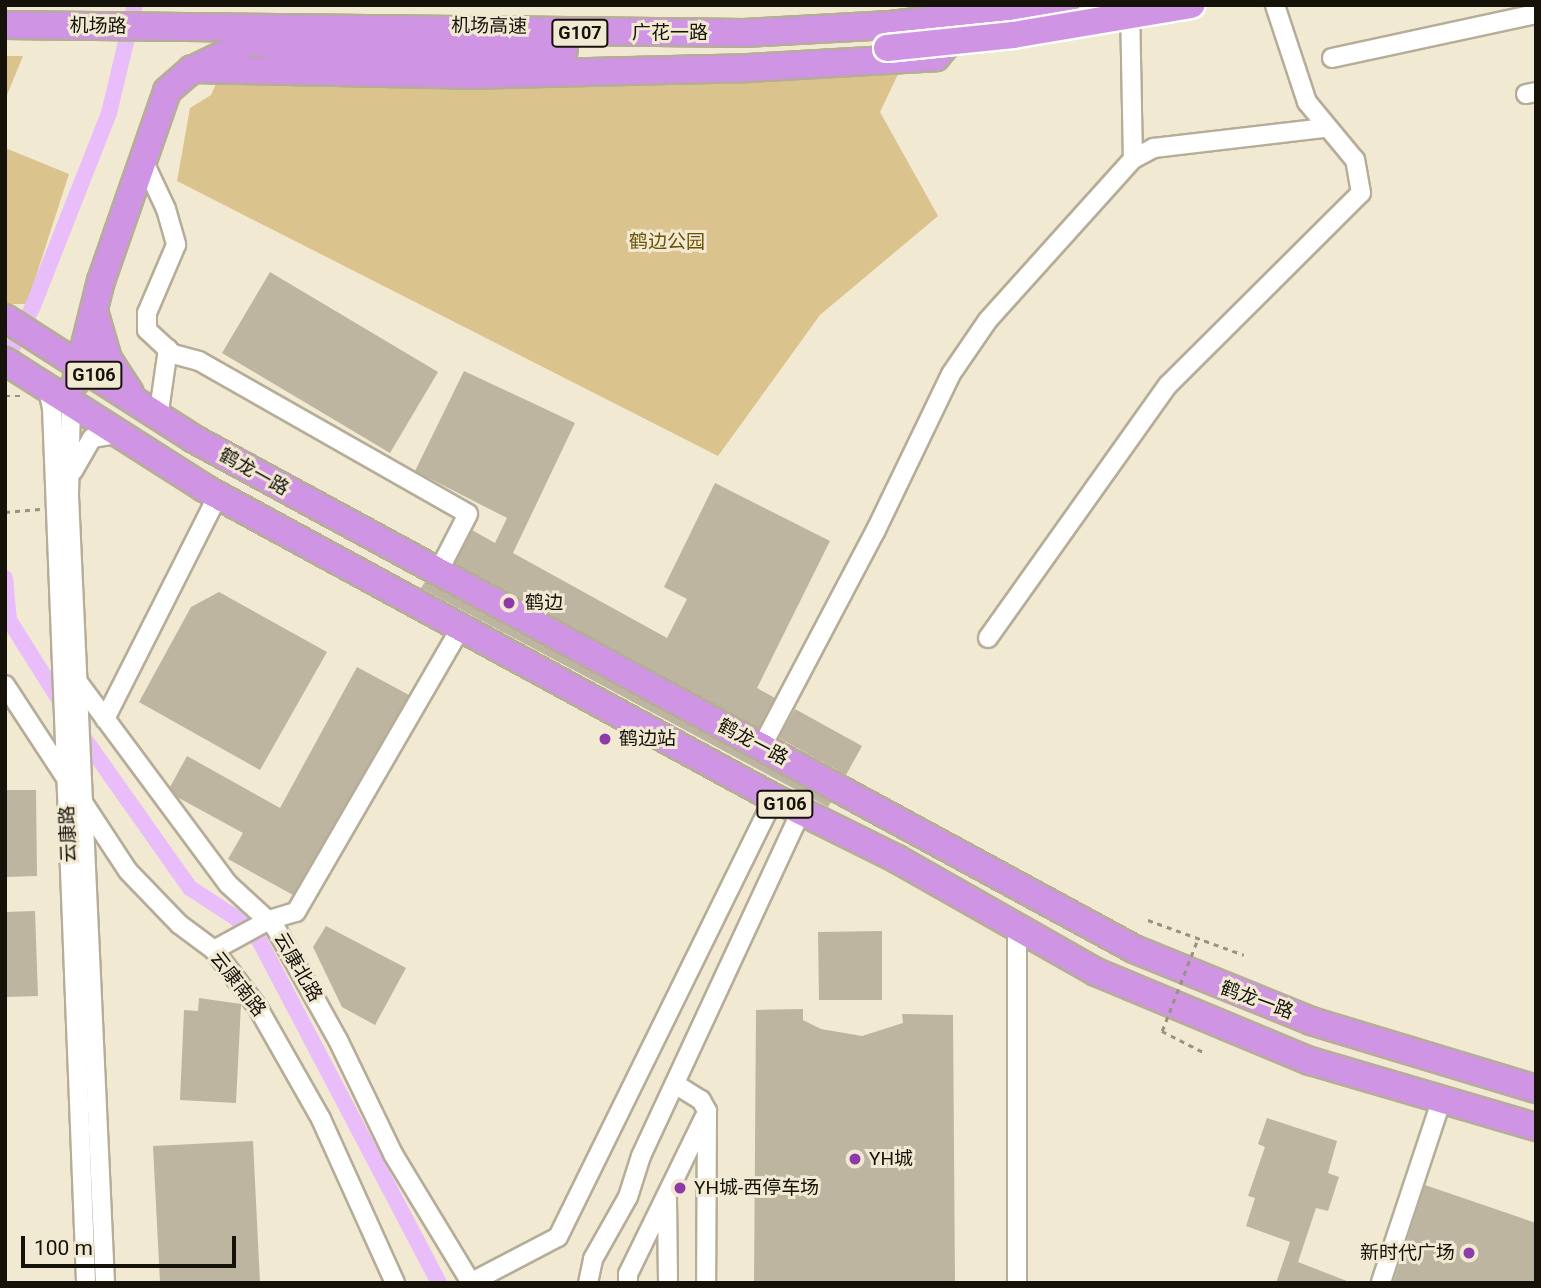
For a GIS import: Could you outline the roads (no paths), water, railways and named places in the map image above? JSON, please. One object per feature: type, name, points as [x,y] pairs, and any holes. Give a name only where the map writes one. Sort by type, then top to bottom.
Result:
[{"type":"highway","name":"广花一路","points":[[191,27],[744,33],[971,11],[1064,5]]},
{"type":"highway","points":[[191,27],[250,42],[379,54],[887,48],[1013,35],[1191,5]]},
{"type":"highway","name":"机场高速","points":[[5,19],[611,26],[971,11]]},
{"type":"highway","points":[[192,69],[467,75],[748,68],[936,57],[971,11]]},
{"type":"highway","name":"机场路","points":[[5,25],[191,27]]},
{"type":"highway","points":[[71,400],[95,314],[101,281],[167,90],[192,69],[250,42]]},
{"type":"highway","name":"G106","points":[[95,314],[108,359],[128,390],[154,415]]},
{"type":"highway","name":"鹤龙一路","points":[[9,321],[154,415],[438,572],[1176,969],[1370,1040],[1536,1089]]},
{"type":"highway","name":"鹤龙一路","points":[[14,366],[127,436],[166,466],[460,629],[774,798],[897,859],[1096,972],[1217,1026],[1310,1061],[1441,1102],[1536,1127]]},
{"type":"street","points":[[1130,5],[1133,159]]},
{"type":"street","points":[[988,638],[1168,385],[1361,193],[1355,160],[1325,128],[1307,102],[1289,59],[1275,5]]},
{"type":"street","points":[[1332,58],[1536,14]]},
{"type":"street","points":[[762,746],[875,533],[951,374],[988,320],[1133,159],[1154,148],[1325,128]]},
{"type":"street","points":[[143,160],[166,209],[176,246],[147,313],[147,330],[168,349],[199,361],[468,514],[438,572]]},
{"type":"street","points":[[154,415],[168,349]]},
{"type":"street","name":"云康路","points":[[47,385],[52,408],[62,729],[86,1283]]},
{"type":"street","name":"云康路","points":[[71,400],[69,485],[105,1283]]},
{"type":"street","points":[[69,485],[78,457],[92,438],[110,432],[127,436]]},
{"type":"street","points":[[105,719],[218,495]]},
{"type":"street","points":[[214,950],[269,920],[296,912],[460,629]]},
{"type":"street","name":"云康南路","points":[[5,685],[128,871],[179,924],[214,950],[286,1053],[395,1283]]},
{"type":"street","name":"云康北路","points":[[79,688],[228,884],[269,920],[338,1040],[393,1154],[471,1283]]},
{"type":"street","points":[[471,1283],[558,1237],[774,798]]},
{"type":"street","points":[[588,1283],[593,1259],[628,1197],[641,1156],[801,812]]},
{"type":"street","points":[[1017,927],[1017,1283]]},
{"type":"street","points":[[675,1084],[701,1100],[707,1111],[706,1283]]},
{"type":"street","points":[[1381,1282],[1441,1102]]},
{"type":"street","points":[[628,1283],[628,1274],[707,1111]]},
{"type":"street","points":[[667,1194],[668,1283]]},
{"type":"waterway","points":[[5,363],[33,306],[109,113],[135,5]]},
{"type":"waterway","points":[[5,578],[9,620],[65,709]]},
{"type":"waterway","points":[[77,728],[190,888],[236,918],[259,940],[439,1283]]},
{"type":"place","name":"鹤边","points":[[509,603]]},
{"type":"place","name":"鹤边站","points":[[605,739]]},
{"type":"place","name":"YH城","points":[[855,1159]]},
{"type":"place","name":"YH城-西停车场","points":[[680,1188]]},
{"type":"place","name":"新时代广场","points":[[1469,1253]]},
{"type":"park label","name":"鹤边公园","points":[[667,242]]}]
